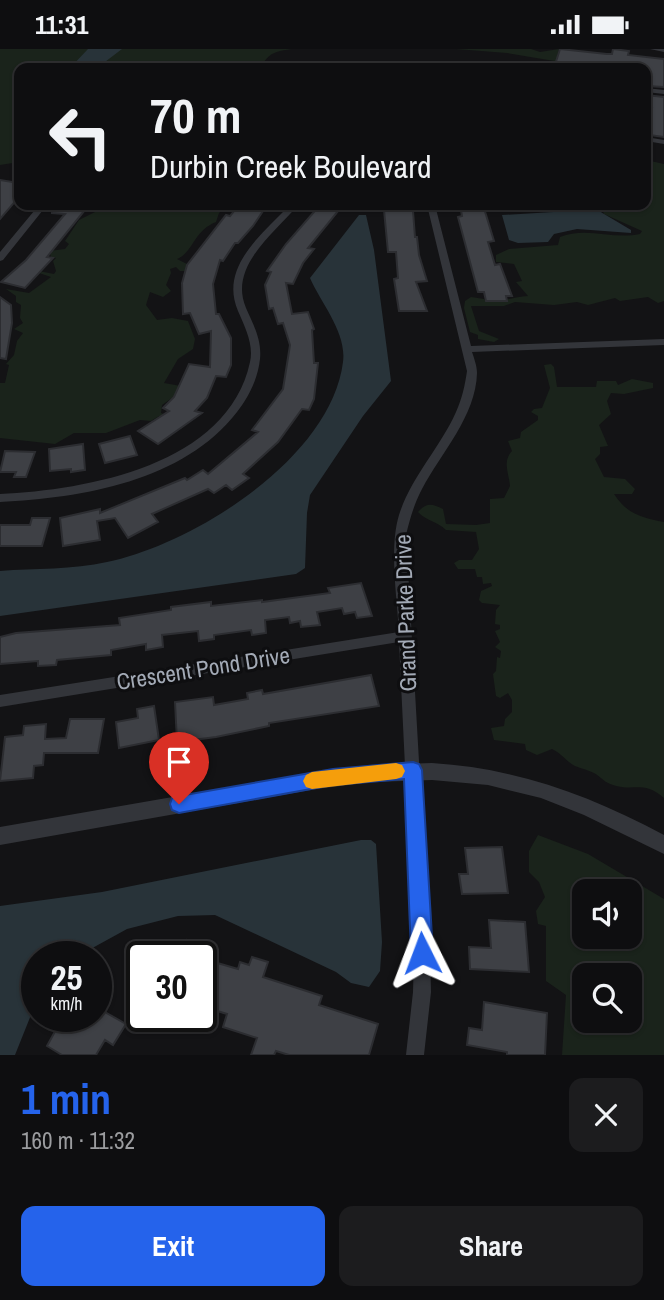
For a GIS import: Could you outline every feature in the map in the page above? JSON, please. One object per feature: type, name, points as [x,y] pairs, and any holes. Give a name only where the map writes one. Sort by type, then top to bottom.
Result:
[{"type":"street","points":[[653,49],[664,50]]},
{"type":"street","points":[[0,258],[39,210]]},
{"type":"street","points":[[0,498],[56,495],[110,484],[162,464],[218,427],[243,394],[255,365],[254,336],[236,292],[239,271],[290,210]]},
{"type":"street","name":"Grand Parke Drive","points":[[415,1055],[422,992],[400,535],[408,502],[467,397],[472,371],[432,210]]},
{"type":"street","points":[[466,349],[664,342]]},
{"type":"street","name":"Crescent Pond Drive","points":[[0,701],[405,636]]},
{"type":"street","points":[[0,836],[333,777],[413,770],[463,773],[545,791],[585,805],[664,845]]},
{"type":"shaded area","points":[[0,49],[292,49],[272,54],[264,63],[14,63],[14,163],[0,165]]},
{"type":"shaded area","points":[[88,49],[122,49],[104,63],[75,63]]},
{"type":"shaded area","points":[[456,49],[531,49],[540,52],[559,49],[557,56],[564,58],[638,63],[566,63],[507,53]]},
{"type":"shaded area","points":[[651,161],[664,164],[664,301],[658,303],[648,297],[620,301],[615,298],[588,305],[577,302],[554,305],[515,302],[504,306],[471,306],[479,331],[499,339],[494,342],[478,339],[478,335],[470,332],[464,308],[465,301],[471,297],[484,299],[486,302],[528,296],[516,282],[522,281],[514,264],[496,262],[496,255],[509,249],[558,245],[560,237],[570,234],[630,235],[640,234],[642,231],[604,214],[603,210],[651,210]]},
{"type":"shaded area","points":[[99,210],[222,210],[216,222],[208,226],[187,252],[177,259],[191,266],[188,271],[180,271],[176,267],[170,269],[166,285],[171,291],[163,297],[150,292],[146,305],[157,320],[172,318],[188,321],[195,339],[193,349],[178,359],[164,383],[181,386],[182,391],[162,405],[161,413],[172,417],[181,416],[188,423],[181,429],[159,416],[151,421],[140,420],[106,433],[74,433],[55,444],[0,438],[0,383],[5,383],[9,365],[6,364],[14,355],[17,341],[23,333],[14,329],[23,323],[20,318],[21,305],[16,302],[16,296],[6,289],[29,293],[51,277],[24,268],[54,274],[56,271],[53,261],[56,258],[51,257],[49,251],[65,249],[69,244],[65,241],[79,220]]},
{"type":"shaded area","points":[[597,210],[631,230],[631,233],[577,229],[554,234],[548,242],[518,243],[509,240],[502,215]]},
{"type":"shaded area","points":[[359,215],[366,215],[374,250],[391,381],[363,416],[310,495],[305,568],[296,574],[0,616],[0,571],[81,566],[142,552],[179,537],[217,516],[253,491],[286,463],[313,431],[333,397],[343,362],[337,329],[310,278]]},
{"type":"shaded area","points":[[551,364],[554,367],[557,387],[596,387],[597,381],[616,381],[618,385],[632,379],[653,383],[653,388],[624,394],[611,393],[607,401],[611,414],[599,425],[608,446],[600,447],[600,454],[595,459],[604,477],[625,479],[635,489],[632,494],[614,494],[624,506],[642,517],[664,522],[664,798],[650,789],[610,784],[594,773],[572,764],[552,749],[537,755],[526,750],[525,744],[494,740],[491,728],[504,726],[505,719],[512,712],[512,700],[508,693],[500,698],[496,696],[493,674],[501,651],[495,647],[500,642],[495,631],[500,629],[500,625],[495,624],[496,610],[500,605],[482,603],[479,600],[481,591],[492,586],[491,583],[483,584],[482,577],[477,577],[475,569],[458,569],[454,563],[459,560],[472,560],[479,549],[476,532],[446,530],[418,512],[427,505],[433,505],[443,509],[446,524],[490,523],[490,499],[504,498],[510,486],[507,463],[512,451],[508,441],[520,438],[521,432],[538,420],[538,416],[531,412],[542,408],[550,388],[544,365]]},
{"type":"shaded area","points":[[538,835],[588,854],[630,879],[572,879],[572,949],[642,949],[642,886],[664,899],[664,1055],[562,1055],[566,995],[546,981],[546,926],[538,924],[536,911],[545,897],[539,882],[529,872],[529,851]]},
{"type":"shaded area","points":[[371,840],[376,844],[382,942],[380,971],[369,987],[351,983],[336,972],[215,915],[178,916],[127,929],[105,941],[21,941],[21,1032],[24,1032],[15,1055],[0,1055],[0,906],[102,892]]},
{"type":"building","points":[[560,49],[612,54],[613,49],[629,51],[628,55],[664,59],[664,87],[651,86],[651,63],[556,63]]},
{"type":"building","points":[[651,96],[664,97],[664,137],[651,135]]},
{"type":"building","points":[[0,180],[14,182],[14,203],[0,219]]},
{"type":"building","points":[[52,210],[85,210],[47,257],[53,258],[25,288],[1,282],[26,260],[65,214],[52,213]]},
{"type":"building","points":[[235,210],[264,210],[223,261],[220,260],[213,284],[216,314],[219,314],[231,338],[231,365],[226,377],[216,376],[207,398],[195,411],[202,413],[158,444],[138,431],[169,411],[163,408],[174,397],[189,364],[210,367],[211,331],[199,334],[190,313],[183,314],[182,283],[187,265],[226,215],[230,216]]},
{"type":"building","points":[[316,210],[339,210],[308,248],[314,249],[303,263],[293,284],[286,283],[292,314],[308,312],[314,329],[314,363],[318,363],[314,399],[309,410],[302,409],[278,442],[243,474],[249,478],[232,490],[226,485],[214,493],[208,489],[152,514],[158,522],[128,538],[115,518],[97,521],[100,540],[63,546],[60,518],[100,509],[100,513],[185,478],[187,480],[203,470],[208,474],[258,432],[252,430],[283,389],[290,345],[283,323],[278,324],[273,308],[269,309],[265,285],[271,272],[267,271]]},
{"type":"building","points":[[384,210],[412,210],[415,237],[427,281],[416,282],[427,311],[399,311],[394,279],[398,278],[396,252],[388,252]]},
{"type":"building","points":[[461,210],[485,210],[494,241],[488,242],[495,265],[500,264],[512,296],[506,296],[507,301],[486,301],[484,292],[478,292],[458,217],[462,216]]},
{"type":"building","points":[[0,297],[11,305],[12,323],[6,359],[0,358]]},
{"type":"building","points":[[130,436],[137,455],[105,463],[99,444]]},
{"type":"building","points":[[83,444],[85,470],[50,471],[49,449]]},
{"type":"building","points":[[5,451],[35,452],[26,477],[14,477],[16,472],[0,472]]},
{"type":"building","points":[[32,518],[50,518],[42,546],[0,546],[0,525],[30,525]]},
{"type":"building","points":[[361,583],[372,616],[357,618],[355,612],[344,614],[342,608],[317,612],[320,625],[301,627],[300,621],[290,623],[289,617],[265,620],[266,633],[252,635],[251,630],[214,635],[214,639],[199,641],[198,631],[162,635],[163,647],[146,650],[146,644],[111,650],[111,655],[57,660],[56,665],[38,666],[38,661],[0,664],[0,637],[16,633],[120,625],[119,618],[171,610],[171,607],[211,602],[211,606],[262,602],[330,593],[328,588]]},
{"type":"building","points":[[371,675],[379,706],[269,723],[269,726],[216,737],[177,742],[175,702],[213,697],[214,705],[248,699],[247,693],[262,690],[263,694]]},
{"type":"building","points":[[154,706],[159,740],[119,748],[116,722],[138,718],[137,709]]},
{"type":"building","points":[[70,719],[104,719],[98,753],[44,753],[43,765],[34,766],[33,778],[0,781],[5,737],[23,735],[24,726],[46,724],[45,739],[66,738]]},
{"type":"building","points":[[502,847],[508,893],[462,894],[459,874],[468,874],[465,848]]},
{"type":"building","points":[[489,920],[525,922],[529,972],[470,969],[469,947],[491,948]]},
{"type":"building","points":[[252,957],[268,962],[263,977],[322,996],[319,1005],[378,1024],[369,1055],[289,1055],[276,1051],[274,1055],[251,1055],[257,1038],[223,1027],[227,1014],[217,1011],[217,963],[238,969],[240,962],[249,965]]},
{"type":"building","points":[[484,1002],[547,1013],[545,1055],[507,1055],[507,1052],[467,1045],[469,1028],[482,1030]]},
{"type":"building","points":[[112,1016],[126,1024],[113,1045],[105,1040],[96,1055],[62,1055],[47,1046],[55,1032],[112,1032]]},
{"type":"slow traffic","points":[[312,781],[367,772],[396,771]]},
{"type":"route","points":[[179,804],[367,772],[413,770],[422,953]]}]
